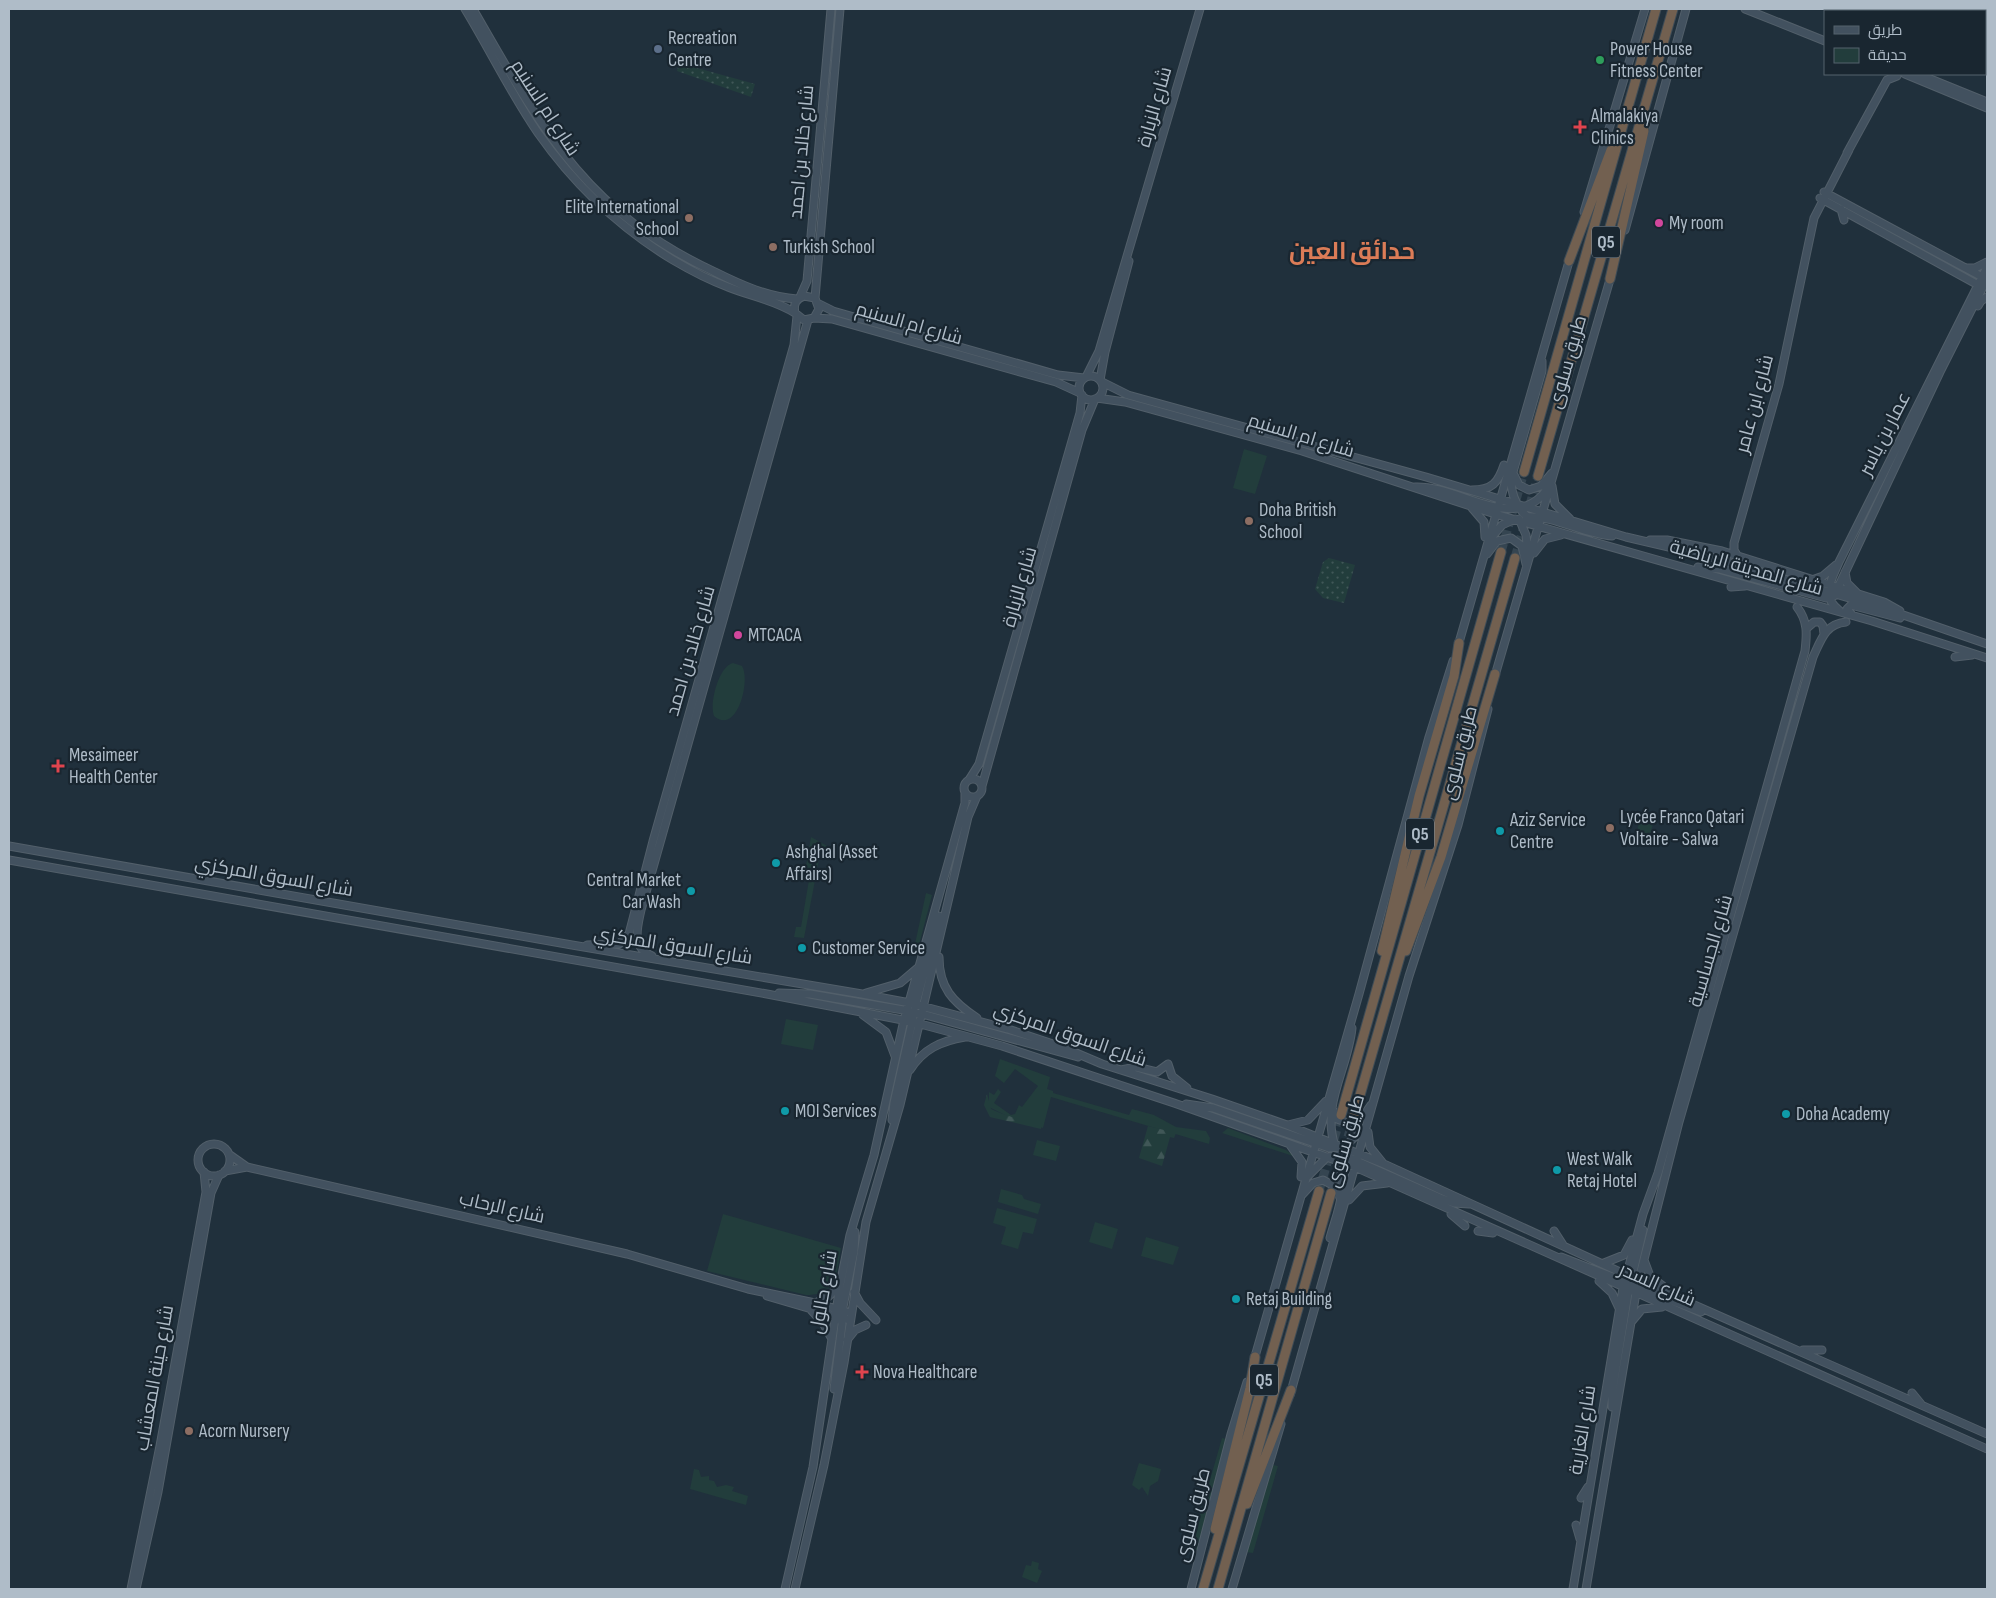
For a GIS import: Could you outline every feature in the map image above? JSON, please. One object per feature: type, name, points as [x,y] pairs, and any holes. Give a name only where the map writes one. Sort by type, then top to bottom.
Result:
[{"type":"highway","name":"طريق سلوى","points":[[1524,472],[1656,9]]},
{"type":"highway","name":"طريق سلوى","points":[[1538,476],[1673,9]]},
{"type":"highway","points":[[1610,279],[1644,132],[1654,77]]},
{"type":"highway","points":[[1569,261],[1632,94]]},
{"type":"highway","name":"طريق سلوى","points":[[1341,1116],[1501,552]]},
{"type":"highway","name":"طريق سلوى","points":[[1354,1116],[1515,558]]},
{"type":"highway","points":[[1379,978],[1384,936],[1419,796],[1454,676],[1459,643]]},
{"type":"highway","points":[[1392,983],[1410,943],[1441,857],[1495,674]]},
{"type":"highway","name":"طريق سلوى","points":[[1203,1589],[1319,1191]]},
{"type":"highway","name":"طريق سلوى","points":[[1218,1589],[1330,1193]]},
{"type":"highway","points":[[1209,1569],[1216,1525],[1250,1388],[1255,1356]]},
{"type":"highway","points":[[1235,1532],[1252,1494],[1291,1390]]},
{"type":"main road","name":"شارع ام السنيم","points":[[465,9],[538,132],[563,165],[598,203],[630,230],[674,260],[726,286],[781,305],[796,315]]},
{"type":"main road","name":"شارع ام السنيم","points":[[473,9],[531,108],[556,145],[582,176],[618,212],[652,238],[700,265],[770,295],[799,298]]},
{"type":"main road","name":"شارع خالد بن احمد","points":[[799,298],[807,281],[831,9]]},
{"type":"main road","name":"شارع خالد بن احمد","points":[[817,301],[840,9]]},
{"type":"main road","name":"شارع الزبارة","points":[[1084,377],[1098,351],[1200,9]]},
{"type":"main road","name":"طريق سلوى","points":[[1190,1589],[1231,1434],[1255,1356],[1312,1152],[1351,1039],[1353,1014],[1429,737],[1459,643],[1517,438],[1644,9]]},
{"type":"main road","name":"طريق سلوى","points":[[1342,1206],[1476,762],[1495,674],[1626,228],[1686,9]]},
{"type":"main road","points":[[1745,9],[1824,41]]},
{"type":"main road","points":[[1757,9],[1824,36]]},
{"type":"main road","points":[[1901,75],[1987,108]]},
{"type":"main road","name":"شارع ابن عامر","points":[[1734,544],[1779,384],[1812,213],[1849,150],[1886,77],[1901,75]]},
{"type":"main road","points":[[1920,75],[1987,102]]},
{"type":"main road","points":[[1823,196],[1841,209],[1983,288]]},
{"type":"main road","points":[[1823,196],[1986,279]]},
{"type":"main road","points":[[1841,209],[1844,220]]},
{"type":"main road","name":"شارع الزبارة","points":[[1101,381],[1140,215]]},
{"type":"main road","points":[[1905,253],[1915,250]]},
{"type":"main road","points":[[1965,268],[1975,268],[1987,262]]},
{"type":"main road","name":"عمار بن ياسر","points":[[1832,592],[1846,569],[1940,372],[1983,288],[1987,267]]},
{"type":"main road","name":"عمار بن ياسر","points":[[1832,592],[1840,562],[1983,288]]},
{"type":"main road","points":[[808,295],[817,301],[818,313],[811,319],[796,315],[794,306],[799,298],[808,295]]},
{"type":"main road","points":[[1940,372],[1950,359],[1981,301],[1987,297]]},
{"type":"main road","name":"شارع ام السنيم","points":[[817,301],[833,311],[1058,375],[1084,377]]},
{"type":"main road","name":"شارع خالد بن احمد","points":[[572,945],[614,945],[622,942],[629,934],[653,841],[791,354],[796,315]]},
{"type":"main road","name":"شارع ام السنيم","points":[[811,319],[832,319],[931,346],[1056,382],[1081,394]]},
{"type":"main road","name":"شارع خالد بن احمد","points":[[664,961],[646,954],[640,948],[637,940],[637,928],[714,649],[811,319]]},
{"type":"main road","points":[[1529,562],[1526,535],[1512,488],[1513,470],[1542,371],[1543,352]]},
{"type":"main road","points":[[1093,376],[1101,381],[1102,393],[1096,398],[1089,399],[1081,394],[1079,385],[1084,377],[1093,376]]},
{"type":"main road","name":"شارع ام السنيم","points":[[1101,381],[1128,395],[1426,477],[1465,490],[1497,507]]},
{"type":"main road","name":"شارع الزبارة","points":[[969,780],[979,764],[1080,413],[1081,394]]},
{"type":"main road","name":"شارع ام السنيم","points":[[1096,398],[1125,402],[1302,451],[1470,506],[1497,507]]},
{"type":"main road","name":"شارع الزبارة","points":[[982,786],[1082,430],[1096,398]]},
{"type":"main road","points":[[1465,490],[1486,489],[1498,482],[1511,444],[1517,438]]},
{"type":"main road","points":[[1513,470],[1519,485],[1532,490],[1543,485],[1555,467]]},
{"type":"main road","points":[[1519,508],[1540,498],[1552,482]]},
{"type":"main road","points":[[1552,482],[1556,505],[1575,522]]},
{"type":"main road","points":[[1410,487],[1434,488],[1497,507]]},
{"type":"main road","points":[[1470,506],[1481,518],[1486,528],[1474,573],[1476,583]]},
{"type":"main road","name":"شارع المدينة الرياضية","points":[[1497,507],[1519,508],[1564,534],[1759,587],[1987,658]]},
{"type":"main road","name":"شارع المدينة الرياضية","points":[[1497,507],[1520,519],[1575,522],[1703,555],[1832,592],[1987,644]]},
{"type":"main road","points":[[1486,545],[1499,528],[1520,519]]},
{"type":"main road","points":[[1541,519],[1594,534],[1626,536]]},
{"type":"main road","points":[[1529,562],[1542,542],[1549,537],[1564,534]]},
{"type":"main road","points":[[1480,568],[1492,544],[1502,538],[1509,538],[1517,541],[1522,546],[1527,570]]},
{"type":"main road","name":"شارع المدينة الرياضية","points":[[1639,540],[1667,540],[1738,555],[1809,580],[1832,592]]},
{"type":"main road","points":[[1722,551],[1734,544]]},
{"type":"main road","points":[[1734,544],[1734,550],[1738,555]]},
{"type":"main road","points":[[1749,559],[1789,580]]},
{"type":"main road","points":[[1809,580],[1823,576],[1840,562]]},
{"type":"main road","points":[[1680,566],[1720,569],[1832,592],[1860,595],[1887,604],[1908,617]]},
{"type":"main road","points":[[1846,569],[1847,583],[1860,595]]},
{"type":"main road","points":[[1730,587],[1759,587]]},
{"type":"main road","points":[[1832,592],[1843,613]]},
{"type":"main road","points":[[1852,615],[1847,609],[1851,605],[1892,616],[1918,620]]},
{"type":"main road","points":[[1796,607],[1803,616],[1807,628],[1814,622],[1820,622],[1824,626],[1824,634]]},
{"type":"main road","points":[[1824,634],[1837,623],[1846,622]]},
{"type":"main road","name":"شارع الجساسية","points":[[1630,1284],[1644,1260],[1702,1042],[1735,936],[1765,800],[1805,651],[1807,628]]},
{"type":"main road","name":"شارع الجساسية","points":[[1630,1284],[1643,1214],[1750,841],[1813,657],[1824,634]]},
{"type":"main road","points":[[1955,657],[1976,654]]},
{"type":"main road","points":[[904,1020],[915,1010],[941,940],[968,816],[981,791],[982,786],[977,780],[969,780],[964,786],[965,803],[922,963],[915,1010]]},
{"type":"main road","points":[[1765,800],[1778,792]]},
{"type":"main road","points":[[965,793],[969,796],[977,796]]},
{"type":"main road","name":"شارع السوق المركزي","points":[[9,846],[862,994],[915,1010],[982,1021],[1054,1044],[1102,1064],[1212,1099],[1286,1126],[1316,1140]]},
{"type":"main road","name":"شارع السوق المركزي","points":[[9,860],[904,1020],[968,1037],[1174,1103],[1312,1152]]},
{"type":"main road","points":[[915,1010],[936,930],[940,897]]},
{"type":"main road","points":[[941,940],[939,968],[944,986],[953,1001],[982,1021]]},
{"type":"main road","points":[[862,994],[887,989],[900,983],[922,963]]},
{"type":"main road","points":[[1722,974],[1729,968]]},
{"type":"main road","points":[[767,994],[810,994],[915,1010],[1102,1064]]},
{"type":"main road","name":"شارع حالول","points":[[795,1589],[824,1465],[833,1411],[844,1363],[845,1345],[868,1216],[907,1075],[916,1023],[915,1010]]},
{"type":"main road","points":[[854,1011],[875,1022],[886,1032],[893,1046],[895,1058]]},
{"type":"main road","name":"شارع حالول","points":[[785,1589],[813,1467],[832,1339],[839,1313],[840,1285],[855,1218],[874,1155],[904,1020]]},
{"type":"main road","points":[[890,1138],[894,1103],[916,1023]]},
{"type":"main road","points":[[907,1075],[919,1058],[933,1046],[968,1037]]},
{"type":"main road","points":[[1702,1042],[1705,1052]]},
{"type":"main road","points":[[1121,1070],[1136,1067],[1157,1072],[1168,1064],[1174,1080],[1212,1099]]},
{"type":"main road","points":[[1330,1102],[1337,1119],[1350,1124],[1362,1118],[1375,1098]]},
{"type":"main road","points":[[1286,1126],[1308,1120],[1330,1102]]},
{"type":"main road","points":[[1232,1589],[1316,1300],[1322,1264],[1342,1206],[1343,1182],[1329,1121],[1330,1102]]},
{"type":"main road","points":[[1174,1103],[1214,1108],[1316,1140]]},
{"type":"main road","points":[[1305,1180],[1313,1168],[1355,1138],[1368,1125]]},
{"type":"main road","points":[[1368,1125],[1370,1147],[1384,1164]]},
{"type":"main road","name":"شارع السدر","points":[[1316,1140],[1335,1152],[1357,1161],[1390,1183],[1501,1234],[1589,1273],[1630,1284]]},
{"type":"main road","points":[[1288,1143],[1299,1155],[1303,1165],[1293,1206],[1294,1215]]},
{"type":"main road","points":[[219,1144],[227,1150],[230,1156],[230,1164],[222,1173],[214,1176],[204,1172],[198,1160],[203,1148],[208,1145],[219,1144]]},
{"type":"main road","name":"شارع السدر","points":[[1312,1152],[1335,1152],[1357,1161],[1384,1164],[1603,1263],[1665,1307],[1987,1449]]},
{"type":"main road","name":"شارع الرحاب","points":[[230,1156],[248,1167],[626,1254],[850,1317]]},
{"type":"main road","points":[[1357,1161],[1440,1198],[1454,1203],[1471,1203]]},
{"type":"main road","name":"شارع الرحاب","points":[[222,1173],[248,1167]]},
{"type":"main road","name":"شارع حينة المعشاب","points":[[131,1589],[160,1446],[206,1192],[204,1172]]},
{"type":"main road","name":"شارع حينة المعشاب","points":[[136,1589],[158,1492],[211,1193],[222,1173]]},
{"type":"main road","points":[[1298,1201],[1310,1186],[1323,1180],[1336,1187],[1342,1206]]},
{"type":"main road","points":[[1342,1206],[1362,1186],[1372,1183],[1390,1183]]},
{"type":"main road","points":[[1613,1422],[1612,1393],[1630,1284],[1652,1184]]},
{"type":"main road","points":[[1660,1197],[1668,1191]]},
{"type":"main road","points":[[1443,1207],[1465,1226]]},
{"type":"main road","points":[[1603,1263],[1611,1262],[1624,1256],[1643,1214]]},
{"type":"main road","points":[[833,1411],[839,1313],[854,1251],[855,1218]]},
{"type":"main road","points":[[1478,1231],[1501,1234]]},
{"type":"main road","points":[[1554,1231],[1563,1245]]},
{"type":"main road","points":[[1545,1253],[1570,1259],[1700,1312],[1712,1312]]},
{"type":"main road","points":[[1644,1260],[1648,1272],[1654,1281],[1705,1305],[1712,1312]]},
{"type":"main road","points":[[1589,1273],[1610,1290],[1619,1309]]},
{"type":"main road","name":"شارع الغارية","points":[[1573,1589],[1619,1309],[1630,1284]]},
{"type":"main road","name":"شارع الغارية","points":[[1586,1589],[1596,1543],[1629,1326],[1630,1284]]},
{"type":"main road","points":[[832,1339],[813,1306],[828,1298],[840,1285]]},
{"type":"main road","points":[[854,1292],[860,1303],[876,1320]]},
{"type":"main road","points":[[1629,1326],[1637,1313],[1642,1309],[1665,1307]]},
{"type":"main road","name":"شارع السدر","points":[[1712,1312],[1987,1434]]},
{"type":"main road","points":[[845,1345],[852,1334],[866,1325]]},
{"type":"main road","points":[[1607,1347],[1614,1340]]},
{"type":"main road","points":[[1799,1350],[1822,1350]]},
{"type":"main road","points":[[844,1363],[848,1371]]},
{"type":"main road","points":[[176,1390],[183,1382]]},
{"type":"main road","points":[[1912,1393],[1922,1406]]},
{"type":"main road","points":[[157,1431],[160,1446]]},
{"type":"main road","points":[[824,1465],[826,1480]]},
{"type":"main road","points":[[1581,1498],[1592,1480]]},
{"type":"main road","points":[[158,1492],[161,1504]]},
{"type":"main road","points":[[1576,1525],[1581,1542]]},
{"type":"main road","points":[[132,1557],[141,1546]]},
{"type":"main road","points":[[782,1574],[792,1563]]},
{"type":"green space","points":[[679,63],[755,84],[751,97],[677,71]]},
{"type":"green space","points":[[1244,449],[1267,456],[1255,494],[1233,488]]},
{"type":"green space","points":[[1329,558],[1355,565],[1344,603],[1323,598],[1315,589],[1323,562]]},
{"type":"green space","points":[[733,663],[742,666],[745,683],[740,704],[735,713],[729,719],[722,720],[714,716],[714,694],[723,671]]},
{"type":"green space","points":[[1642,814],[1655,818],[1647,844],[1634,840]]},
{"type":"green space","points":[[811,837],[829,847],[821,849],[804,938],[794,937],[796,927],[801,927],[810,874],[805,872]]},
{"type":"green space","points":[[926,893],[932,895],[919,945],[915,944]]},
{"type":"green space","points":[[786,1019],[818,1025],[813,1050],[781,1044]]},
{"type":"green space","points":[[1000,1059],[1050,1077],[1047,1089],[1053,1091],[1053,1093],[1129,1115],[1132,1109],[1154,1115],[1176,1127],[1206,1131],[1210,1138],[1209,1144],[1051,1097],[1043,1128],[1006,1118],[1007,1116],[989,1107],[989,1092],[994,1095],[998,1089],[1001,1092],[994,1103],[1011,1115],[1015,1114],[1019,1105],[1022,1107],[1038,1086],[1015,1069],[1004,1083],[995,1076]]},
{"type":"green space","points":[[987,1094],[991,1109],[1041,1125],[1041,1129],[990,1117],[984,1105]]},
{"type":"green space","points":[[1148,1126],[1176,1133],[1174,1138],[1170,1137],[1162,1166],[1139,1158]]},
{"type":"green space","points":[[1228,1128],[1286,1150],[1296,1157],[1222,1133]]},
{"type":"green space","points":[[1037,1140],[1060,1146],[1056,1161],[1033,1155]]},
{"type":"green space","points":[[1001,1189],[1022,1195],[1024,1199],[1041,1204],[1038,1214],[998,1202]]},
{"type":"green space","points":[[997,1208],[1037,1219],[1033,1234],[1023,1232],[1018,1249],[1001,1244],[1006,1227],[993,1223]]},
{"type":"green space","points":[[723,1214],[841,1248],[834,1281],[824,1291],[806,1295],[707,1271]]},
{"type":"green space","points":[[1095,1222],[1118,1229],[1112,1249],[1089,1242]]},
{"type":"green space","points":[[1146,1237],[1179,1247],[1173,1265],[1141,1256]]},
{"type":"green space","points":[[1222,1438],[1226,1439],[1213,1488],[1208,1487]]},
{"type":"green space","points":[[1139,1463],[1161,1469],[1158,1481],[1150,1486],[1148,1496],[1142,1487],[1139,1490],[1132,1485]]},
{"type":"green space","points":[[1273,1465],[1278,1466],[1253,1553],[1246,1552]]},
{"type":"green space","points":[[694,1469],[699,1470],[701,1477],[709,1476],[709,1480],[714,1481],[717,1487],[726,1485],[734,1487],[732,1491],[748,1496],[746,1505],[690,1489]]},
{"type":"green space","points":[[1207,1489],[1213,1490],[1196,1553],[1189,1551]]},
{"type":"green space","points":[[1032,1561],[1039,1563],[1038,1569],[1042,1571],[1037,1583],[1022,1577],[1026,1565],[1031,1566]]},
{"type":"tunnel","points":[[1501,552],[1524,472]]},
{"type":"tunnel","points":[[1515,558],[1538,476]]},
{"type":"tunnel","points":[[1319,1191],[1341,1115]]},
{"type":"tunnel","points":[[1344,1150],[1354,1117]]},
{"type":"tunnel","points":[[1331,1193],[1340,1162]]},
{"type":"place","name":"Recreation Centre","points":[[658,49]]},
{"type":"place","name":"Power House Fitness Center","points":[[1600,60]]},
{"type":"place","name":"Almalakiya Clinics","points":[[1580,127]]},
{"type":"place","name":"Elite International School","points":[[689,218]]},
{"type":"place","name":"My room","points":[[1659,223]]},
{"type":"place","name":"Turkish School","points":[[773,247]]},
{"type":"place","name":"Doha British School","points":[[1249,521]]},
{"type":"place","name":"MTCACA","points":[[738,635]]},
{"type":"place","name":"Mesaimeer Health Center","points":[[58,766]]},
{"type":"place","name":"Lycée Franco Qatari Voltaire - Salwa","points":[[1610,828]]},
{"type":"place","name":"Aziz Service Centre","points":[[1500,831]]},
{"type":"place","name":"Ashghal (Asset Affairs)","points":[[776,863]]},
{"type":"place","name":"Central Market Car Wash","points":[[691,891]]},
{"type":"place","name":"Customer Service","points":[[802,948]]},
{"type":"place","name":"MOI Services","points":[[785,1111]]},
{"type":"place","name":"Doha Academy","points":[[1786,1114]]},
{"type":"place","name":"West Walk Retaj Hotel","points":[[1557,1170]]},
{"type":"place","name":"Retaj Building","points":[[1236,1299]]},
{"type":"place","name":"Nova Healthcare","points":[[862,1372]]},
{"type":"place","name":"Acorn Nursery","points":[[189,1431]]},
{"type":"district","name":"حدائق العين","points":[[1352,251]]}]
